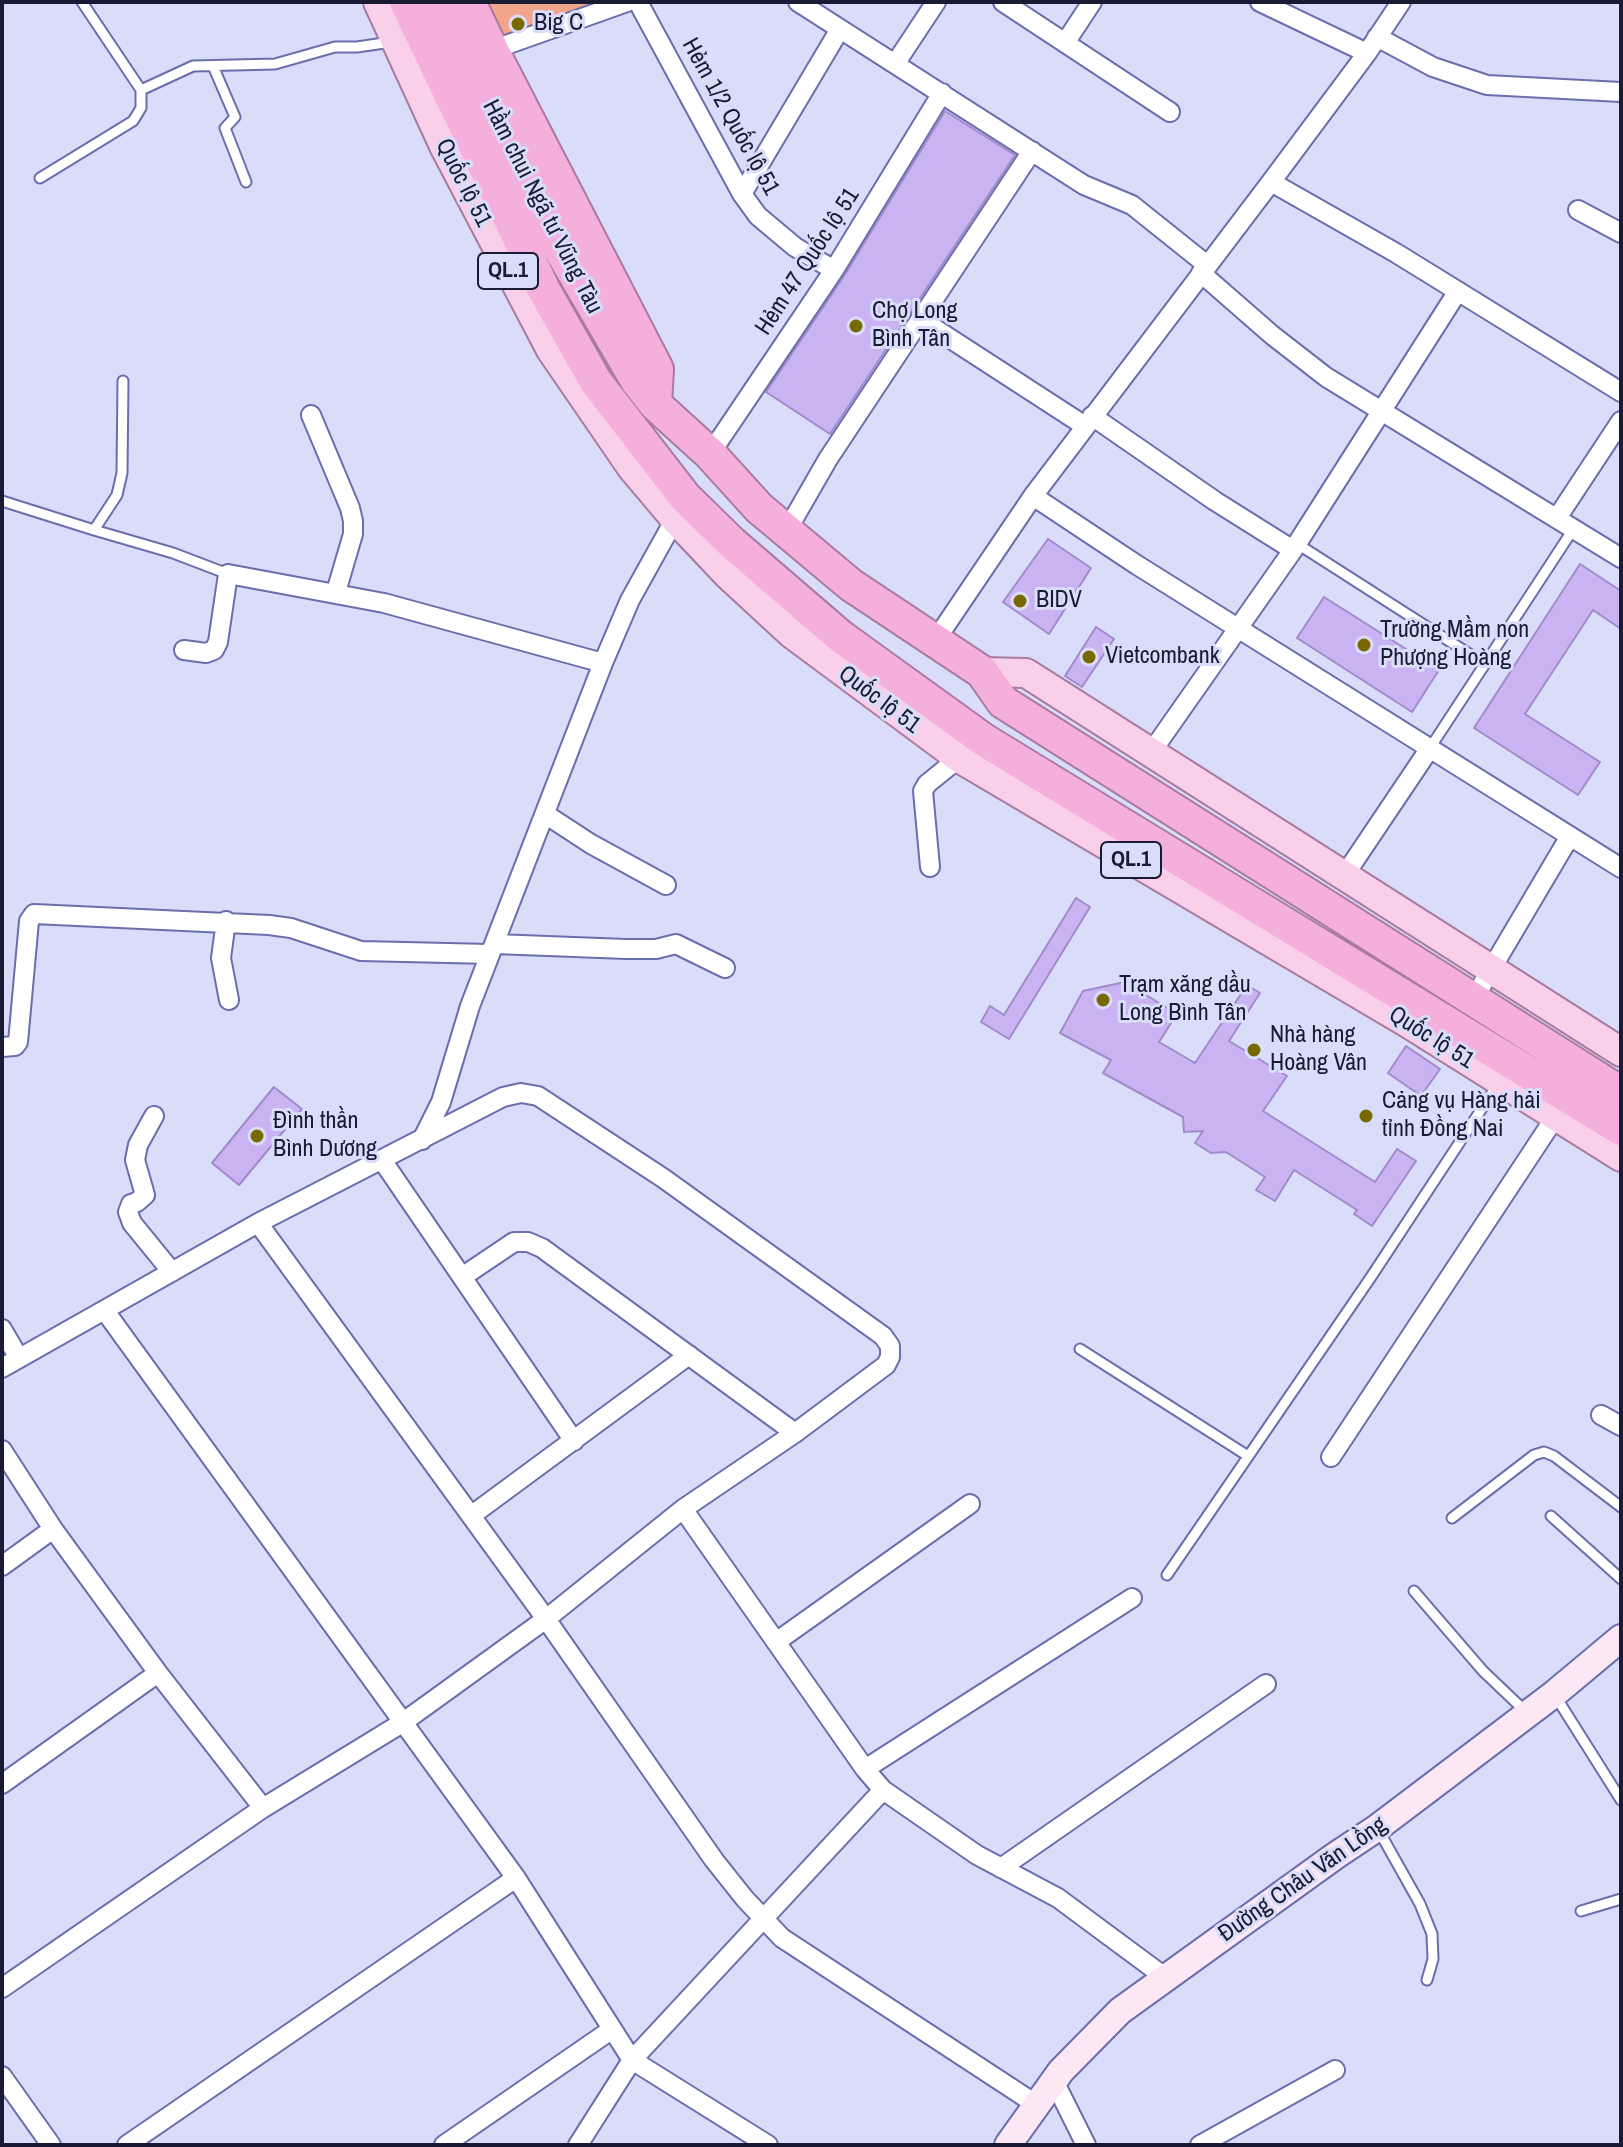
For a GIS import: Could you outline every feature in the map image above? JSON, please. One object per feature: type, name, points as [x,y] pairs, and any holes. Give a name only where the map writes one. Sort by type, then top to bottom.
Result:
[{"type":"highway","name":"Quốc lộ 51","points":[[406,2],[551,303],[596,382],[682,510],[732,543],[840,636],[984,740],[1506,1071],[1621,1129]]},
{"type":"highway","name":"Hầm chui Ngã tư Vũng Tàu","points":[[440,2],[571,272],[637,381],[655,404]]},
{"type":"highway","points":[[469,2],[657,369],[655,404]]},
{"type":"highway","name":"QL.1","points":[[655,404],[710,454],[759,508],[786,532],[851,585],[982,672],[1003,702],[1621,1093]]},
{"type":"main road","name":"Quốc lộ 51","points":[[378,2],[451,160],[551,350],[632,468],[682,510],[728,575],[792,634],[959,758],[1406,1022],[1506,1071],[1556,1116],[1621,1157]]},
{"type":"main road","points":[[982,672],[1026,673],[1621,1052]]},
{"type":"street","points":[[492,50],[627,2]]},
{"type":"street","name":"Hẻm 1/2 Quốc lộ 51","points":[[638,2],[742,194],[758,216],[795,247],[834,270]]},
{"type":"street","points":[[798,2],[1084,185],[1132,205],[1293,352],[1326,377],[1621,558]]},
{"type":"street","points":[[895,64],[936,2]]},
{"type":"street","points":[[1003,2],[1170,112]]},
{"type":"street","points":[[1065,43],[1092,2]]},
{"type":"street","points":[[1260,2],[1487,85],[1621,92]]},
{"type":"street","points":[[935,641],[1033,496],[1271,182],[1401,2]]},
{"type":"street","points":[[742,194],[840,29]]},
{"type":"street","name":"Hẻm 47 Quốc lộ 51","points":[[710,454],[834,270],[942,93]]},
{"type":"street","points":[[786,532],[828,459],[1032,151]]},
{"type":"street","points":[[1271,182],[1458,291],[1621,392]]},
{"type":"street","points":[[1578,210],[1621,233]]},
{"type":"street","points":[[1150,754],[1295,547],[1458,291]]},
{"type":"street","points":[[920,319],[1295,547]]},
{"type":"street","points":[[311,415],[353,521],[353,534],[336,592]]},
{"type":"street","points":[[1557,518],[1621,421]]},
{"type":"street","points":[[1033,496],[1126,558],[1621,868]]},
{"type":"street","points":[[422,1140],[441,1102],[470,1006],[603,663],[630,600],[682,510]]},
{"type":"street","points":[[184,650],[206,653],[214,650],[218,642],[228,574],[384,603],[603,663]]},
{"type":"street","points":[[1344,876],[1430,748]]},
{"type":"street","points":[[930,867],[923,791],[927,784],[959,758]]},
{"type":"street","points":[[545,814],[591,844],[666,885]]},
{"type":"street","points":[[1473,1000],[1570,836]]},
{"type":"street","points":[[2,1047],[15,1046],[18,1042],[27,934],[29,921],[34,914],[226,921],[291,928],[361,951],[656,949],[676,944],[725,968]]},
{"type":"street","points":[[226,921],[221,958],[229,1000]]},
{"type":"street","points":[[2,1368],[258,1223],[503,1097],[521,1093],[538,1096],[663,1178],[883,1336],[890,1346],[886,1365],[795,1433],[683,1509],[546,1619],[402,1723],[263,1808],[2,1988]]},
{"type":"street","points":[[154,1116],[138,1145],[135,1160],[145,1195],[131,1204],[128,1212],[132,1223],[172,1272]]},
{"type":"street","points":[[1331,1457],[1556,1116]]},
{"type":"street","points":[[382,1160],[574,1441]]},
{"type":"street","points":[[258,1223],[472,1515],[714,1860],[764,1919],[782,1938],[1037,2105]]},
{"type":"street","points":[[462,1277],[514,1242],[528,1242],[542,1248],[795,1433]]},
{"type":"street","points":[[105,1311],[516,1878],[632,2060],[765,2144]]},
{"type":"street","points":[[2,1329],[19,1358]]},
{"type":"street","points":[[472,1515],[689,1355]]},
{"type":"street","points":[[1601,1415],[1621,1426]]},
{"type":"street","points":[[2,1450],[53,1529],[158,1673],[263,1808]]},
{"type":"street","points":[[776,1642],[970,1504]]},
{"type":"street","points":[[683,1509],[865,1769],[883,1790],[912,1813],[1001,1868],[1058,1898],[1166,1978]]},
{"type":"street","points":[[2,1566],[53,1529]]},
{"type":"street","points":[[865,1769],[1132,1598]]},
{"type":"street","name":"Đường Châu Văn Lồng","points":[[1008,2145],[1054,2081],[1120,2011],[1377,1828],[1554,1694],[1621,1638]]},
{"type":"street","points":[[2,1784],[158,1673]]},
{"type":"street","points":[[1001,1868],[1266,1684]]},
{"type":"street","points":[[578,2145],[632,2060],[883,1790]]},
{"type":"street","points":[[127,2145],[516,1878]]},
{"type":"street","points":[[444,2145],[611,2030]]},
{"type":"street","points":[[1200,2145],[1335,2070]]},
{"type":"street","points":[[2,2076],[51,2145]]},
{"type":"street","points":[[1054,2081],[1086,2145]]},
{"type":"lane","points":[[40,178],[133,121],[141,108],[141,90],[82,2]]},
{"type":"lane","points":[[141,90],[193,66],[275,64],[335,47],[396,42]]},
{"type":"lane","points":[[213,66],[235,117],[225,128],[246,182]]},
{"type":"lane","points":[[94,530],[117,495],[122,473],[123,381]]},
{"type":"lane","points":[[2,501],[173,553],[228,574]]},
{"type":"lane","points":[[1430,748],[1574,528]]},
{"type":"lane","points":[[1295,547],[1485,664]]},
{"type":"lane","points":[[1167,1575],[1506,1071]]},
{"type":"lane","points":[[1080,1349],[1248,1456]]},
{"type":"lane","points":[[1452,1518],[1534,1455],[1544,1452],[1554,1456],[1621,1507]]},
{"type":"lane","points":[[1551,1516],[1621,1579]]},
{"type":"lane","points":[[1414,1591],[1483,1671],[1528,1713]]},
{"type":"lane","points":[[1554,1694],[1621,1800]]},
{"type":"lane","points":[[1377,1828],[1420,1904],[1432,1934],[1433,1959],[1427,1980]]},
{"type":"lane","points":[[1581,1911],[1621,1899]]},
{"type":"shaded area","name":"Big C","points":[[482,2],[589,2],[590,8],[499,40]]},
{"type":"building","name":"Chợ Long Bình Tân","points":[[945,111],[1015,155],[830,434],[766,392],[844,276]]},
{"type":"building","points":[[1048,539],[1091,568],[1049,634],[1003,602]]},
{"type":"building","points":[[1580,564],[1621,591],[1621,629],[1593,610],[1525,714],[1600,762],[1578,795],[1474,728]]},
{"type":"building","points":[[1324,597],[1439,670],[1412,712],[1297,638]]},
{"type":"building","name":"Vietcombank","points":[[1096,627],[1114,639],[1082,687],[1065,676]]},
{"type":"building","points":[[1076,898],[1090,907],[1009,1039],[981,1022],[990,1006],[1004,1015]]},
{"type":"building","points":[[1125,982],[1177,1014],[1159,1042],[1195,1063],[1247,985],[1260,993],[1229,1041],[1287,1076],[1263,1111],[1375,1182],[1397,1149],[1416,1161],[1372,1226],[1354,1214],[1357,1210],[1294,1170],[1275,1201],[1256,1190],[1265,1177],[1226,1152],[1211,1153],[1195,1143],[1203,1131],[1184,1132],[1183,1117],[1103,1073],[1111,1060],[1060,1033],[1083,991]]},
{"type":"building","points":[[1406,1046],[1440,1069],[1421,1096],[1388,1073]]},
{"type":"building","name":"Đình thần Bình Dương","points":[[274,1087],[302,1109],[239,1185],[212,1163]]},
{"type":"place","name":"Big C","points":[[518,24]]},
{"type":"place","name":"Chợ Long Bình Tân","points":[[856,326]]},
{"type":"place","name":"BIDV","points":[[1020,601]]},
{"type":"place","name":"Trường Mầm non Phượng Hoàng","points":[[1364,645]]},
{"type":"place","name":"Vietcombank","points":[[1089,657]]},
{"type":"place","name":"Trạm xăng dầu Long Bình Tân","points":[[1103,1000]]},
{"type":"place","name":"Nhà hàng Hoàng Vân","points":[[1254,1050]]},
{"type":"place","name":"Cảng vụ Hàng hải tỉnh Đồng Nai","points":[[1366,1116]]},
{"type":"place","name":"Đình thần Bình Dương","points":[[257,1136]]}]
